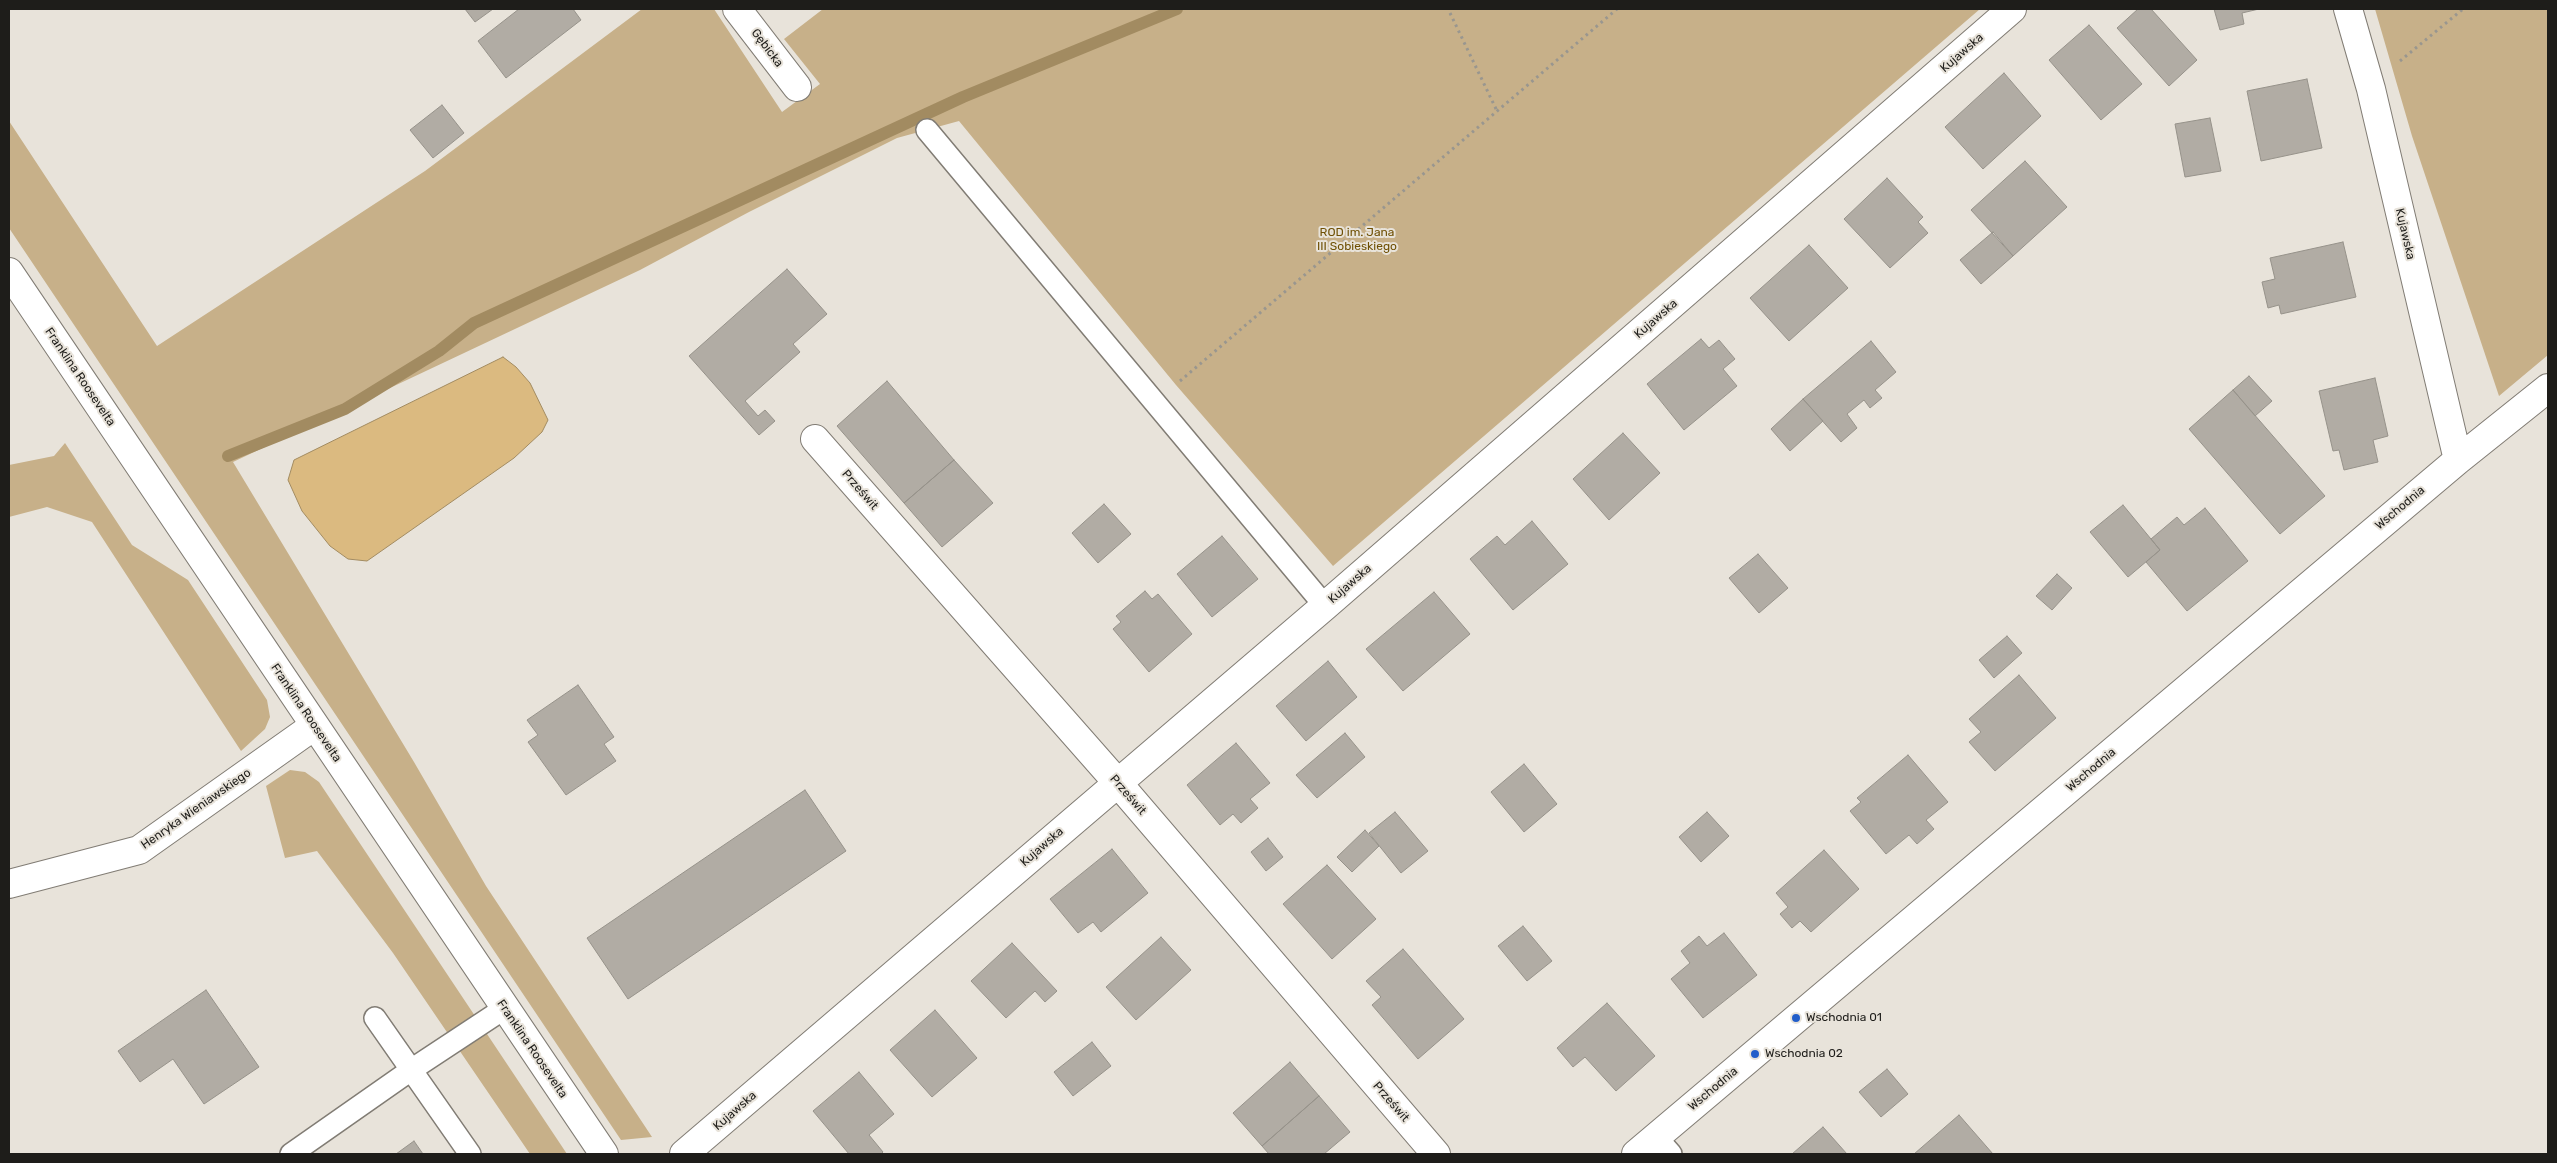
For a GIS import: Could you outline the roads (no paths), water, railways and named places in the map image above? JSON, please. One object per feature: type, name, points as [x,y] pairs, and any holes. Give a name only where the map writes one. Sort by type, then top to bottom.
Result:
[{"type":"street","name":"Gębicka","points":[[737,9],[797,87]]},
{"type":"street","name":"Kujawska","points":[[684,1154],[1325,606],[2012,9]]},
{"type":"street","name":"Kujawska","points":[[2348,9],[2371,89],[2458,460]]},
{"type":"street","name":"Franklina Roosevelta","points":[[9,272],[604,1154]]},
{"type":"street","name":"Wschodnia","points":[[1654,1148],[2458,460],[2548,388]]},
{"type":"street","name":"Prześwit","points":[[815,439],[1117,782],[1436,1154]]},
{"type":"street","name":"Henryka Wieniawskiego","points":[[9,884],[139,850],[314,726]]},
{"type":"lane","points":[[927,130],[1325,606]]},
{"type":"lane","points":[[291,1154],[411,1070],[505,1008]]},
{"type":"lane","points":[[375,1018],[470,1154]]},
{"type":"waterway","points":[[228,456],[345,409],[439,351],[474,323],[963,97],[1177,9]]},
{"type":"place","name":"Wschodnia 01","points":[[1796,1018]]},
{"type":"place","name":"Wschodnia 02","points":[[1755,1054]]},
{"type":"park label","name":"ROD im. Jana III Sobieskiego","points":[[1357,240]]}]
